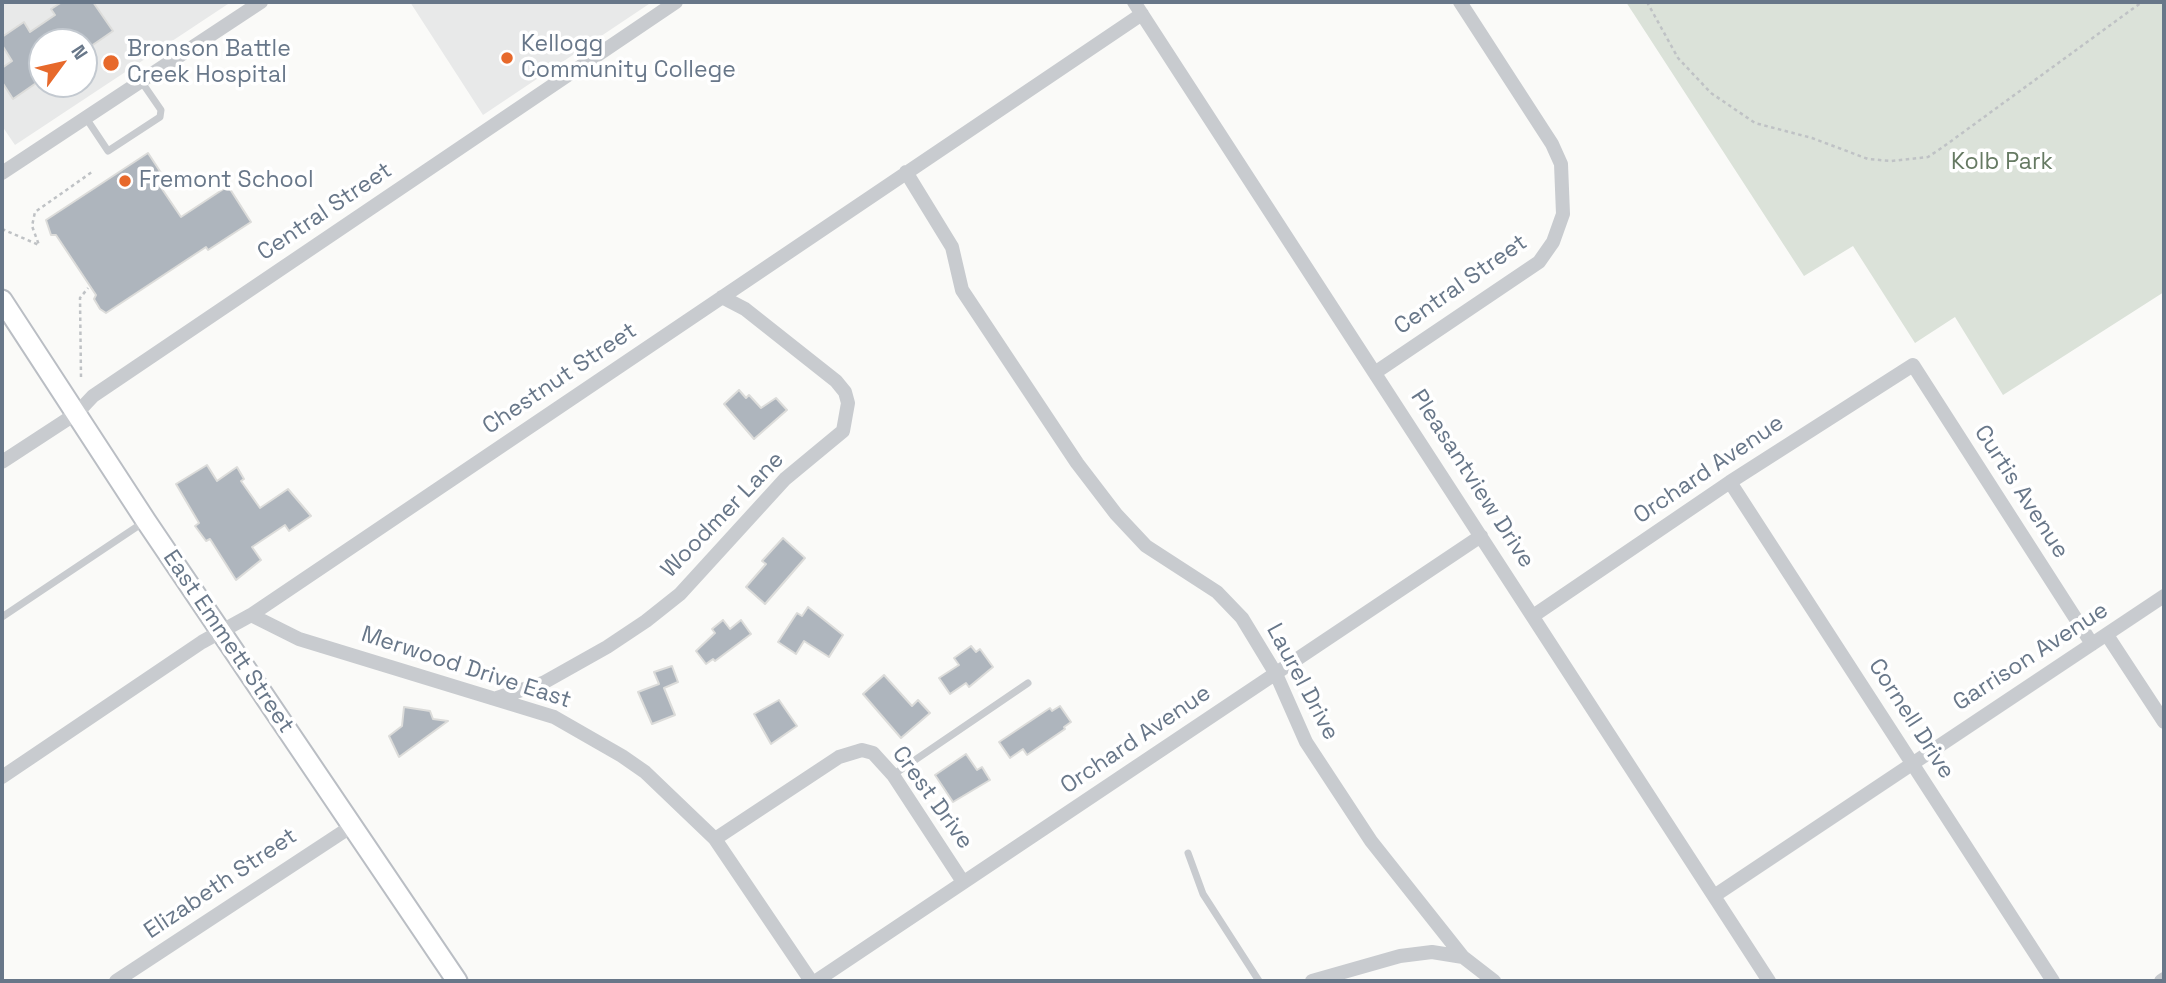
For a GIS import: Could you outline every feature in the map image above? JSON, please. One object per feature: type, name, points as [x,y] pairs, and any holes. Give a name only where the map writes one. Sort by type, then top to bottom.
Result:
[{"type":"street","points":[[2,173],[261,2]]},
{"type":"street","name":"Central Street","points":[[2,462],[77,413],[93,396],[676,2]]},
{"type":"street","name":"Central Street","points":[[1376,372],[1539,262],[1553,242],[1563,214],[1562,164],[1461,2]]},
{"type":"street","name":"Pleasantview Drive","points":[[1138,8],[1769,981]]},
{"type":"street","name":"Chestnut Street","points":[[2,777],[220,631],[251,615],[722,297],[906,172],[1138,8]]},
{"type":"street","name":"Laurel Drive","points":[[906,172],[952,247],[962,290],[1077,463],[1116,514],[1146,546],[1217,592],[1242,618],[1276,674],[1306,742],[1371,841],[1463,957],[1493,981]]},
{"type":"street","name":"Woodmer Lane","points":[[497,698],[543,683],[607,647],[681,594],[785,479],[843,431],[848,403],[845,392],[836,381],[745,309],[722,297]]},
{"type":"street","name":"East Emmett Street","points":[[2,300],[146,521],[457,981]]},
{"type":"street","name":"Orchard Avenue","points":[[1533,616],[1901,369],[1913,365]]},
{"type":"street","name":"Curtis Avenue","points":[[1913,365],[2092,645]]},
{"type":"street","name":"Cornell Drive","points":[[1730,482],[2053,981]]},
{"type":"street","name":"Orchard Avenue","points":[[813,981],[1481,536]]},
{"type":"street","name":"Garrison Avenue","points":[[1714,896],[2164,596]]},
{"type":"street","name":"Merwood Drive East","points":[[251,615],[299,639],[497,698],[554,717],[590,735],[645,772],[715,839],[813,981]]},
{"type":"street","points":[[2107,635],[2164,722]]},
{"type":"street","name":"Crest Drive","points":[[715,839],[850,753],[862,750],[873,753],[893,775],[963,881]]},
{"type":"street","name":"Elizabeth Street","points":[[116,981],[352,826]]},
{"type":"street","points":[[1312,981],[1400,956],[1432,952],[1463,957]]},
{"type":"lane","points":[[85,118],[108,151],[160,118],[162,112],[141,81]]},
{"type":"lane","points":[[2,617],[146,521]]},
{"type":"lane","points":[[893,775],[1028,683]]},
{"type":"lane","points":[[1188,853],[1203,894],[1259,981]]},
{"type":"path","points":[[1647,2],[1678,58],[1711,93],[1755,123],[1812,138],[1868,159],[1905,161],[1928,157],[1943,148],[2142,2]]},
{"type":"path","points":[[2,229],[39,244],[33,226],[35,212],[92,172]]},
{"type":"path","points":[[80,377],[80,298],[88,289]]},
{"type":"shaded area","name":"Bronson Battle Creek Hospital","points":[[2,2],[231,2],[98,90],[98,28],[28,28],[28,98],[86,98],[15,145],[2,126]]},
{"type":"shaded area","name":"Kellogg Community College","points":[[410,2],[652,2],[483,115]]},
{"type":"green space","name":"Kolb Park","points":[[1626,2],[2164,2],[2164,292],[2003,395],[1955,317],[1915,343],[1853,246],[1804,276]]},
{"type":"building","points":[[62,2],[93,2],[113,31],[98,41],[98,28],[36,28],[55,15],[51,9]]},
{"type":"building","points":[[24,22],[28,29],[28,89],[13,99],[2,82],[2,68],[12,61],[2,45],[2,37]]},
{"type":"building","points":[[148,153],[169,185],[162,189],[181,217],[228,186],[251,222],[208,250],[206,247],[106,313],[100,309],[94,299],[96,295],[56,235],[51,235],[46,220]]},
{"type":"building","points":[[739,390],[746,398],[749,395],[761,408],[776,398],[787,410],[754,439],[724,404]]},
{"type":"building","points":[[207,465],[217,481],[237,467],[244,479],[241,481],[260,508],[288,489],[311,516],[289,531],[285,525],[252,547],[261,560],[236,580],[210,539],[206,541],[195,526],[199,523],[176,484]]},
{"type":"building","points":[[783,538],[805,558],[765,604],[746,587],[766,564],[762,561]]},
{"type":"building","points":[[808,607],[843,635],[829,657],[804,641],[796,654],[778,642],[797,613],[802,616]]},
{"type":"building","points":[[723,620],[730,629],[741,620],[751,634],[715,661],[713,659],[706,664],[696,651],[715,633],[712,629]]},
{"type":"building","points":[[971,646],[976,652],[980,649],[993,667],[969,687],[966,683],[950,694],[939,678],[959,665],[954,658]]},
{"type":"building","points":[[672,666],[678,682],[664,688],[675,715],[652,724],[638,692],[659,684],[654,672]]},
{"type":"building","points":[[884,675],[912,706],[918,700],[930,713],[901,738],[863,694]]},
{"type":"building","points":[[779,700],[797,726],[771,744],[754,714]]},
{"type":"building","points":[[1060,706],[1071,722],[1065,729],[1027,755],[1023,749],[1010,758],[999,742],[1050,708],[1052,711]]},
{"type":"building","points":[[404,707],[430,711],[433,719],[448,721],[399,757],[389,736],[402,726]]},
{"type":"building","points":[[966,754],[977,770],[982,767],[990,780],[953,802],[935,775]]},
{"type":"place","name":"Kellogg Community College","points":[[507,58]]},
{"type":"place","name":"Bronson Battle Creek Hospital","points":[[111,63]]},
{"type":"place","name":"Fremont School","points":[[125,181]]}]
